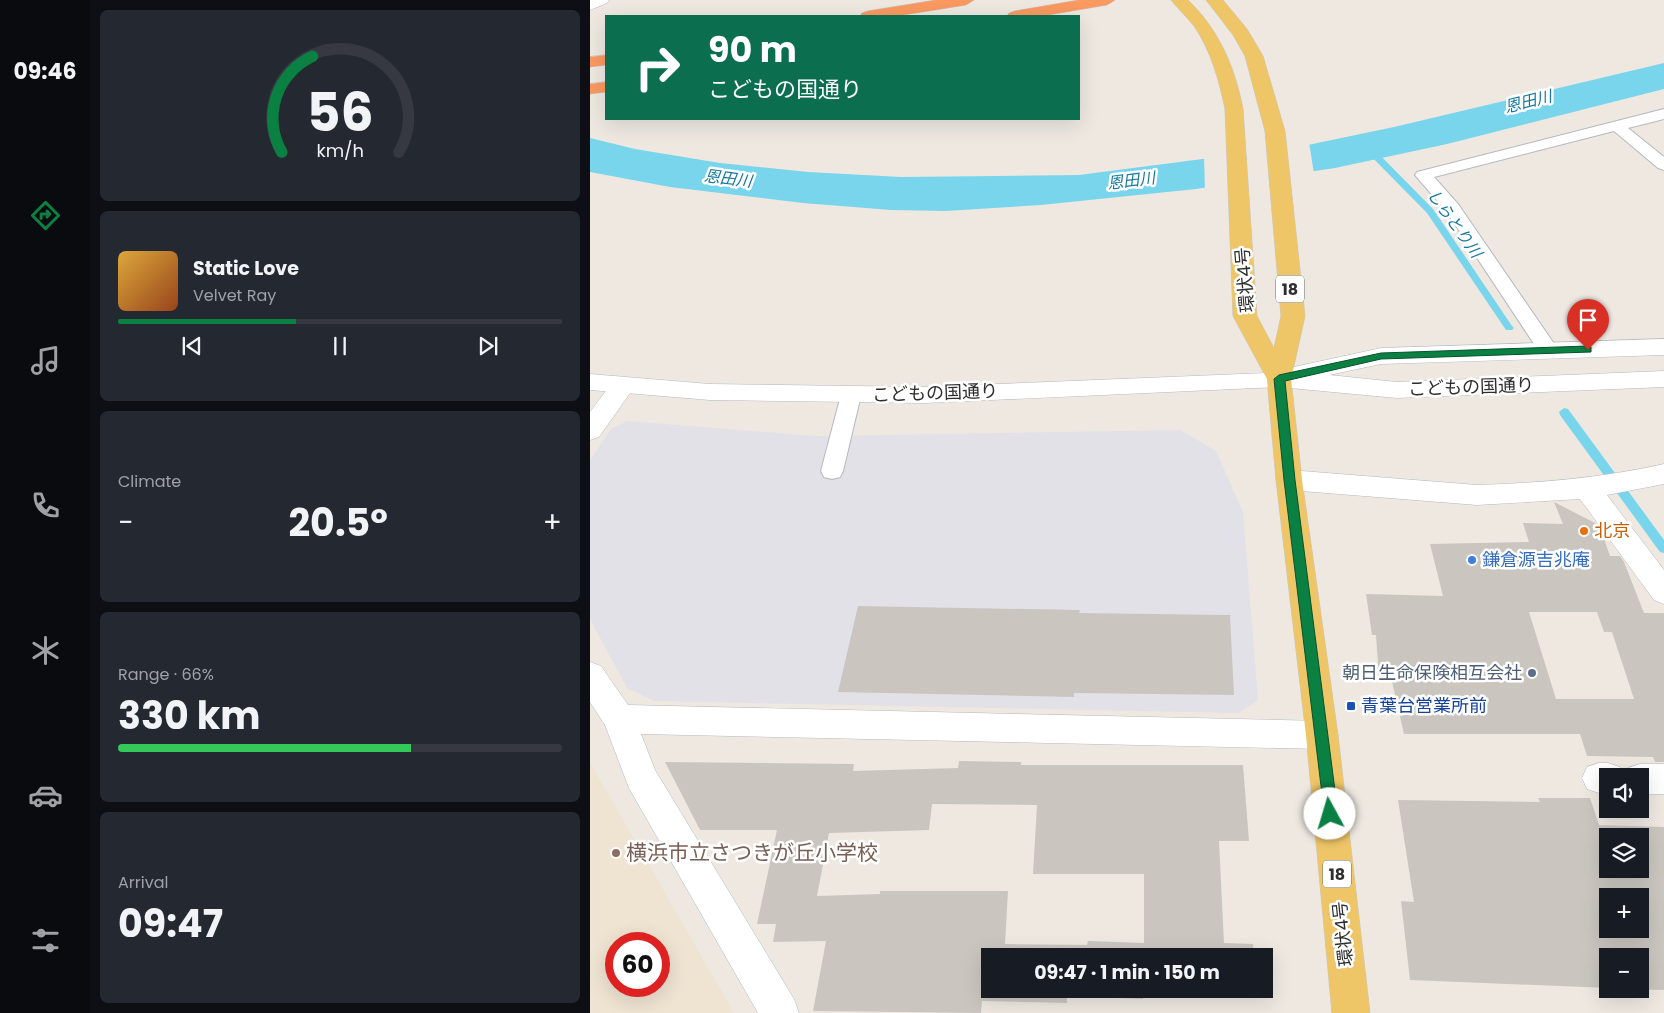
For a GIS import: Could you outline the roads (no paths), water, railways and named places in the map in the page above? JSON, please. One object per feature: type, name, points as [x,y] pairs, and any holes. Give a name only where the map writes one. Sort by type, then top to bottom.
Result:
[{"type":"highway","points":[[874,15],[966,0]]},
{"type":"highway","points":[[1021,15],[1107,0]]},
{"type":"highway","points":[[590,62],[605,60]]},
{"type":"highway","points":[[590,90],[605,87]]},
{"type":"main road","points":[[590,5],[601,0]]},
{"type":"main road","name":"環状4号","points":[[1179,0],[1200,22],[1220,56],[1231,91],[1240,204],[1245,316],[1279,379]]},
{"type":"main road","name":"環状4号","points":[[1214,0],[1241,33],[1254,56],[1275,131],[1280,198],[1293,316],[1279,379],[1289,480],[1322,735],[1351,1013]]},
{"type":"main road","name":"こどもの国通り","points":[[1279,379],[1381,356],[1664,347]]},
{"type":"main road","name":"こどもの国通り","points":[[590,382],[710,392],[925,395],[1279,379],[1397,390],[1664,379]]},
{"type":"main road","points":[[590,431],[623,386]]},
{"type":"main road","points":[[1289,480],[1477,495],[1588,489],[1659,482]]},
{"type":"main road","points":[[1588,489],[1664,592]]},
{"type":"main road","points":[[590,675],[620,719],[641,777],[780,1013]]},
{"type":"main road","points":[[620,719],[1322,735]]},
{"type":"main road","points":[[1649,779],[1664,779]]},
{"type":"lane","points":[[1549,351],[1452,208],[1423,174],[1664,114]]},
{"type":"lane","points":[[1617,126],[1664,165]]},
{"type":"lane","points":[[832,471],[852,395]]},
{"type":"water","name":"恩田川","points":[[1664,63],[1664,89],[1447,144],[1335,168],[1196,189],[1041,205],[946,211],[891,210],[803,203],[670,187],[590,172],[590,138],[635,149],[720,163],[808,172],[901,177],[1079,175],[1303,146],[1394,127]]},
{"type":"waterway","name":"しらとり川","points":[[1369,149],[1430,211],[1509,328]]},
{"type":"waterway","name":"しらとり川","points":[[1564,412],[1664,549]]},
{"type":"place","name":"北京","points":[[1584,531]]},
{"type":"place","name":"鎌倉源吉兆庵","points":[[1472,560]]},
{"type":"place","name":"朝日生命保険相互会社","points":[[1532,673]]},
{"type":"place","name":"青葉台営業所前","points":[[1351,706]]},
{"type":"place","name":"横浜市立さつきが丘小学校","points":[[616,853]]}]
